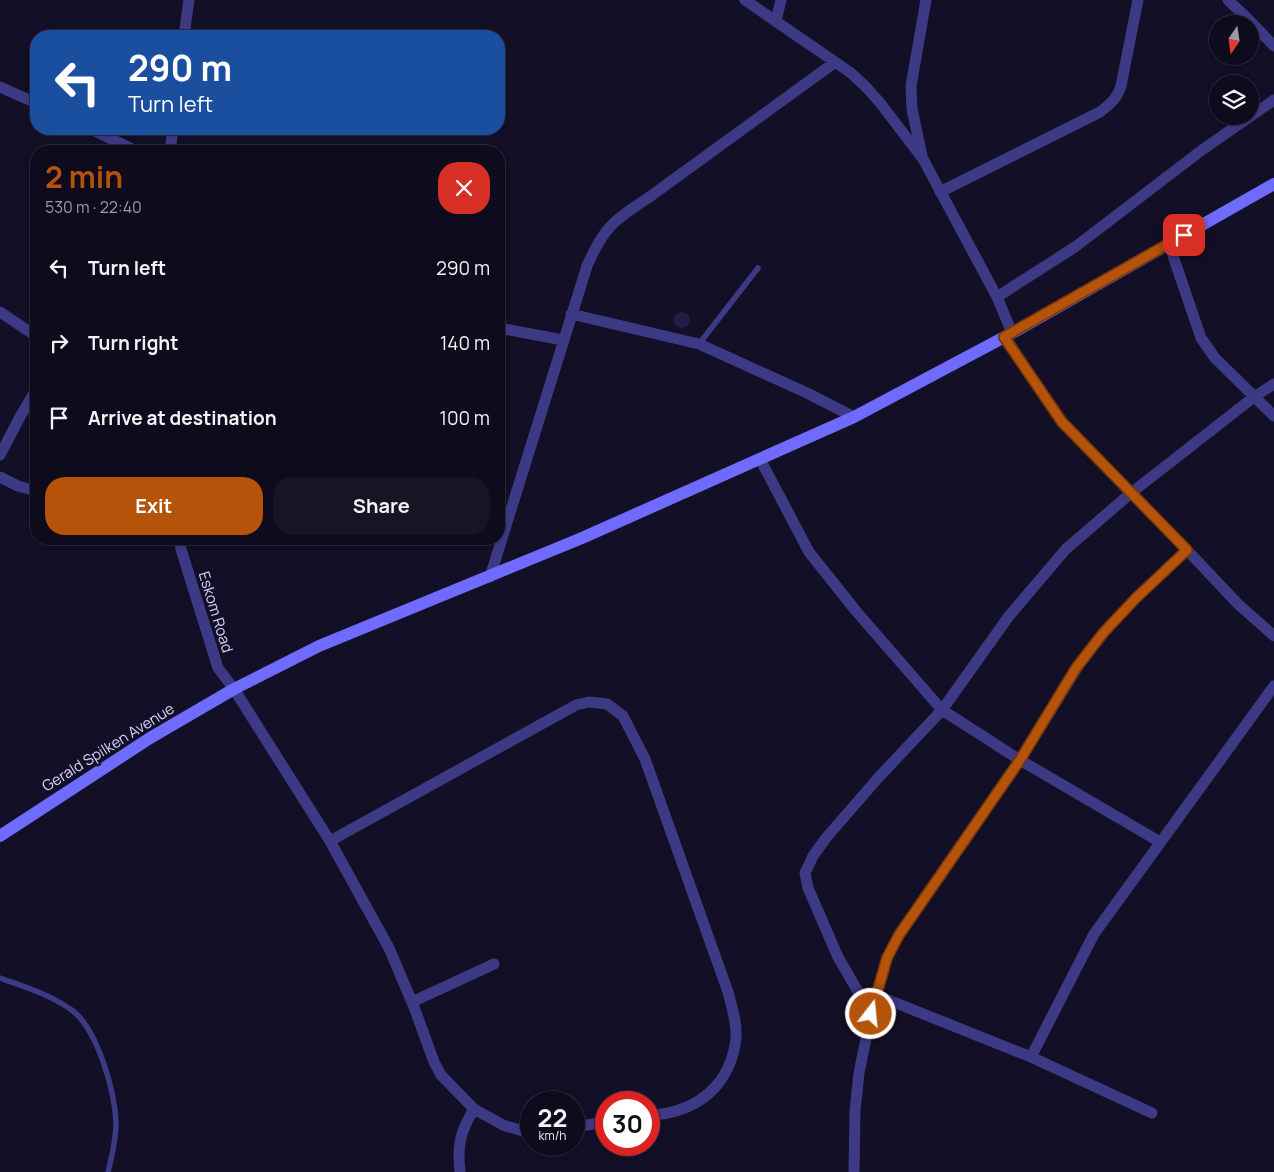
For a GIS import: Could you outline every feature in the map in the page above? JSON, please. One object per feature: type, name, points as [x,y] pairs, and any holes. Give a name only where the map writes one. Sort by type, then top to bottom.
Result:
[{"type":"street","points":[[185,30],[188,0]]},
{"type":"street","points":[[745,0],[851,73],[867,88],[923,159],[997,297],[1008,335],[1062,422],[1238,604],[1274,636]]},
{"type":"street","points":[[776,22],[781,0]]},
{"type":"street","points":[[923,159],[912,109],[911,86],[926,0]]},
{"type":"street","points":[[940,192],[1100,112],[1112,103],[1118,96],[1121,86],[1138,0]]},
{"type":"street","points":[[1228,0],[1274,46]]},
{"type":"street","points":[[505,528],[587,266],[604,233],[617,219],[834,63]]},
{"type":"street","points":[[0,87],[30,100]]},
{"type":"street","points":[[997,297],[1075,247],[1202,150],[1274,100]]},
{"type":"street","points":[[103,135],[124,145]]},
{"type":"street","name":"Gerald Spilken Avenue","points":[[0,836],[150,738],[234,689],[319,646],[582,538],[854,417],[1008,335],[1274,184]]},
{"type":"street","points":[[1169,244],[1201,338],[1216,358],[1274,416]]},
{"type":"street","points":[[0,312],[30,332]]},
{"type":"street","points":[[571,314],[700,344],[854,417]]},
{"type":"street","points":[[505,329],[563,340]]},
{"type":"street","points":[[871,1014],[838,958],[808,888],[805,873],[813,856],[826,838],[878,778],[942,710],[1009,616],[1066,549],[1131,493],[1254,397],[1274,384]]},
{"type":"street","points":[[0,455],[30,399]]},
{"type":"street","points":[[760,459],[809,552],[856,611],[942,710],[1020,760],[1160,842]]},
{"type":"street","points":[[0,477],[30,489]]},
{"type":"street","name":"Eskom Road","points":[[180,545],[218,668],[234,689],[330,841],[389,948],[412,1002],[434,1062],[441,1075],[474,1109],[503,1125],[520,1130]]},
{"type":"street","points":[[490,577],[500,545]]},
{"type":"street","points":[[854,1172],[854,1111],[859,1073],[871,1014],[887,958],[899,935],[1020,760],[1076,668],[1104,632],[1136,598],[1187,550]]},
{"type":"street","points":[[1031,1057],[1094,934],[1274,686]]},
{"type":"street","points":[[330,841],[576,705],[589,702],[606,704],[623,716],[645,759],[728,992],[734,1017],[736,1037],[732,1057],[724,1078],[713,1091],[697,1103],[674,1112],[660,1114]]},
{"type":"street","points":[[412,1002],[494,964]]},
{"type":"street","points":[[876,996],[1031,1057],[1152,1113]]},
{"type":"street","points":[[460,1172],[458,1158],[459,1142],[464,1126],[474,1109]]},
{"type":"lane","points":[[700,344],[758,268]]},
{"type":"lane","points":[[0,978],[27,987],[56,1001],[73,1011],[85,1023],[109,1079],[115,1109],[115,1132],[108,1172]]},
{"type":"building","points":[[682,312],[690,320],[682,328],[674,320]]},
{"type":"route","points":[[871,1014],[887,958],[899,935],[1020,760],[1076,668],[1104,632],[1136,598],[1187,550],[1062,422],[1004,337],[1184,235]]}]
